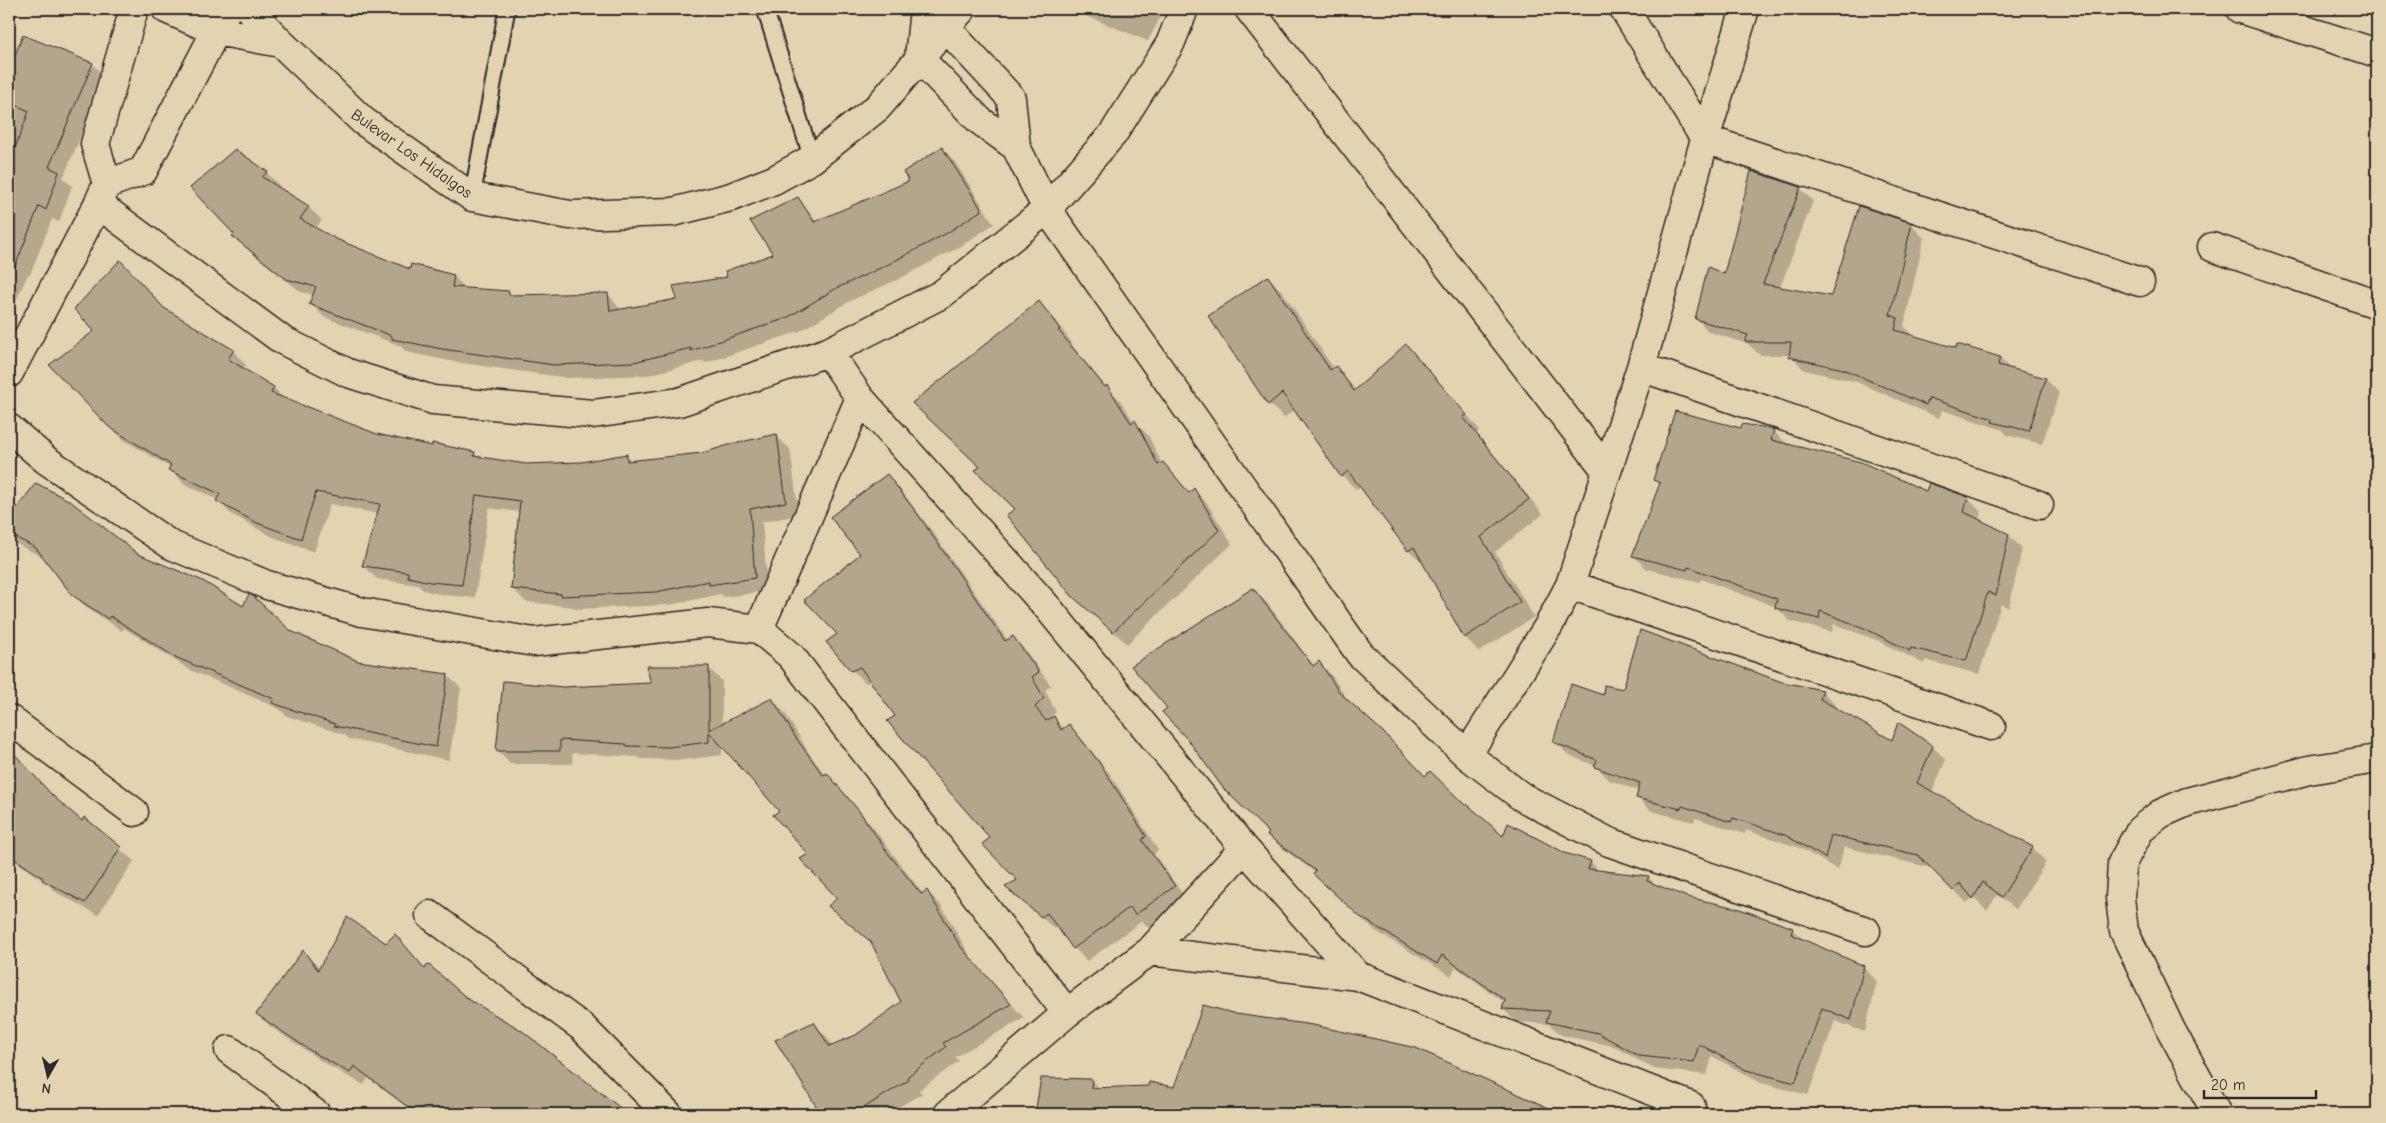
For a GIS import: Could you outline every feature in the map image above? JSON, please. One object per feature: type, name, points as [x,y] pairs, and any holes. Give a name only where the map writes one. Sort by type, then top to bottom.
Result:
[{"type":"street","points":[[134,9],[95,144],[102,194],[282,340],[348,373],[433,400],[593,414],[679,402],[828,352],[942,294],[1047,209],[1113,134],[1170,44],[1184,9]]},
{"type":"street","points":[[166,9],[222,20],[281,43]]},
{"type":"street","name":"Bulevar Los Hidalgos","points":[[249,9],[281,43],[363,122],[472,197],[570,215],[673,212],[732,197],[774,180],[812,159],[878,107],[958,14]]},
{"type":"street","points":[[924,9],[919,58],[978,120],[1016,147]]},
{"type":"street","points":[[1249,9],[1606,470]]},
{"type":"street","points":[[1624,9],[1705,138],[2140,282]]},
{"type":"street","points":[[1467,755],[1549,625],[1570,585],[1641,366],[1705,138],[1745,9]]},
{"type":"street","points":[[2240,9],[2377,53]]},
{"type":"street","points":[[958,14],[1011,98],[1016,147],[1047,209],[1360,654],[1467,755],[1522,797],[1609,842],[1866,931]]},
{"type":"street","points":[[9,373],[102,194],[143,170],[222,20]]},
{"type":"street","points":[[2212,247],[2377,304]]},
{"type":"street","points":[[828,352],[860,398],[1048,608],[1244,848],[1358,976]]},
{"type":"street","points":[[1641,366],[2039,506]]},
{"type":"street","points":[[758,628],[860,398]]},
{"type":"street","points":[[9,428],[46,460],[171,545],[267,585],[362,612],[534,642],[708,623],[758,628],[791,656],[1067,1013]]},
{"type":"street","points":[[1570,585],[1991,726]]},
{"type":"street","points":[[9,719],[134,812]]},
{"type":"street","points":[[2217,1114],[2171,1030],[2124,931],[2120,898],[2122,863],[2140,830],[2160,814],[2187,802],[2309,770],[2377,759]]},
{"type":"street","points":[[948,1114],[1067,1013],[1150,951],[1244,848]]},
{"type":"street","points":[[430,915],[583,1028],[668,1114]]},
{"type":"street","points":[[1150,951],[1358,976],[1691,1106]]},
{"type":"street","points":[[229,1050],[316,1114]]},
{"type":"lane","points":[[472,197],[508,9]]},
{"type":"lane","points":[[765,9],[812,159]]},
{"type":"building","points":[[23,35],[93,63],[49,167],[59,172],[46,210],[39,206],[11,277],[9,277],[9,164],[29,111],[9,102],[9,70]]},
{"type":"building","points":[[942,147],[982,210],[947,233],[887,265],[837,288],[787,318],[691,351],[691,348],[634,362],[554,365],[442,349],[392,339],[392,336],[309,304],[316,287],[286,279],[232,236],[234,234],[190,188],[235,149],[268,172],[262,177],[309,206],[300,219],[336,239],[410,269],[411,264],[454,275],[452,287],[509,291],[509,295],[608,293],[610,311],[677,299],[673,286],[727,277],[725,271],[773,254],[750,221],[798,197],[814,222],[909,181],[903,172]]},
{"type":"building","points":[[1751,171],[1801,187],[1763,284],[1831,296],[1859,206],[1912,223],[1890,315],[1898,318],[1895,330],[1956,348],[1957,344],[2000,357],[1998,365],[2046,378],[2029,431],[1992,422],[1993,419],[1929,398],[1926,405],[1843,369],[1789,357],[1791,342],[1745,342],[1748,335],[1695,319],[1708,267],[1724,274]]},
{"type":"building","points":[[120,260],[164,308],[234,350],[228,359],[274,387],[271,393],[377,434],[432,446],[432,443],[475,452],[474,456],[526,464],[581,462],[627,454],[627,461],[702,453],[777,434],[786,502],[750,509],[755,578],[709,585],[709,581],[656,592],[561,596],[561,594],[511,589],[520,501],[476,495],[462,585],[430,582],[408,577],[408,572],[362,566],[380,504],[316,492],[301,539],[257,523],[216,501],[220,494],[168,470],[171,465],[109,427],[49,365],[94,331],[74,309]]},
{"type":"building","points":[[1268,276],[1330,370],[1336,366],[1354,391],[1406,344],[1467,415],[1463,417],[1529,499],[1481,537],[1520,602],[1464,638],[1414,547],[1408,551],[1348,471],[1341,477],[1282,393],[1268,405],[1208,316]]},
{"type":"building","points":[[1039,301],[1060,329],[1058,330],[1105,387],[1107,385],[1131,423],[1135,420],[1158,465],[1163,462],[1189,493],[1194,488],[1219,530],[1113,632],[1072,596],[1006,515],[1015,509],[975,470],[980,467],[912,403]]},
{"type":"building","points":[[1675,411],[1741,428],[1742,424],[1769,428],[1774,430],[1771,440],[1861,462],[1926,491],[1929,483],[1968,497],[1964,512],[2009,534],[1996,596],[1988,592],[1966,661],[1911,648],[1910,651],[1864,628],[1820,611],[1819,619],[1775,608],[1777,599],[1688,567],[1687,570],[1632,556],[1660,483],[1653,480]]},
{"type":"building","points":[[887,474],[919,516],[1005,641],[1013,636],[1039,672],[1032,677],[1044,698],[1035,707],[1046,721],[1054,716],[1061,730],[1069,724],[1099,762],[1146,836],[1142,840],[1175,886],[1135,915],[1130,907],[1073,949],[1047,913],[1041,917],[1005,887],[1017,880],[982,844],[990,838],[887,721],[895,716],[860,667],[851,671],[826,642],[837,634],[804,600],[860,554],[830,517]]},
{"type":"building","points":[[36,483],[70,501],[138,554],[203,581],[243,606],[249,594],[253,596],[291,631],[358,661],[448,674],[436,747],[334,726],[335,724],[272,703],[274,699],[175,657],[110,616],[108,619],[72,595],[36,548],[9,534],[9,518]]},
{"type":"building","points":[[1253,588],[1313,666],[1319,661],[1340,693],[1383,732],[1425,776],[1430,771],[1466,806],[1467,804],[1503,836],[1508,823],[1565,853],[1591,861],[1588,869],[1649,876],[1647,881],[1687,897],[1737,908],[1793,928],[1791,934],[1864,966],[1851,1020],[1822,1008],[1795,1083],[1746,1070],[1699,1044],[1694,1062],[1639,1056],[1598,1033],[1546,1022],[1550,1011],[1502,1009],[1505,1000],[1442,955],[1437,964],[1359,916],[1313,874],[1316,871],[1267,835],[1269,833],[1223,788],[1189,741],[1162,712],[1167,708],[1131,666]]},
{"type":"building","points":[[1640,630],[1782,682],[1823,690],[1820,699],[1892,740],[1898,722],[1933,746],[1917,783],[2033,847],[2002,897],[1983,882],[1973,899],[1960,883],[1953,891],[1918,855],[1831,835],[1825,858],[1785,835],[1733,818],[1731,822],[1682,806],[1681,809],[1636,798],[1640,783],[1594,767],[1597,760],[1553,742],[1571,684],[1603,695],[1604,685],[1623,689]]},
{"type":"building","points":[[646,666],[709,666],[709,730],[772,698],[796,738],[823,775],[827,773],[859,811],[888,853],[921,894],[927,890],[960,946],[1011,1004],[943,1043],[946,1047],[907,1077],[909,1080],[854,1114],[821,1114],[775,1040],[814,1022],[829,1046],[856,1035],[901,1002],[871,942],[828,906],[837,898],[800,859],[808,854],[773,815],[779,811],[709,732],[709,742],[669,747],[627,746],[626,744],[560,740],[560,751],[496,751],[503,681],[563,687],[651,683]]},
{"type":"building","points":[[9,748],[53,796],[82,821],[84,817],[121,847],[85,903],[42,880],[43,878],[9,855]]},
{"type":"building","points":[[347,917],[386,943],[395,934],[425,969],[428,964],[468,999],[521,1030],[628,1114],[417,1114],[354,1066],[350,1073],[311,1051],[256,1014],[303,950],[318,970]]},
{"type":"building","points":[[1203,1005],[1236,1014],[1313,1025],[1416,1048],[1562,1114],[1035,1114],[1041,1078],[1092,1079],[1091,1088],[1148,1086],[1149,1082],[1174,1087]]}]
